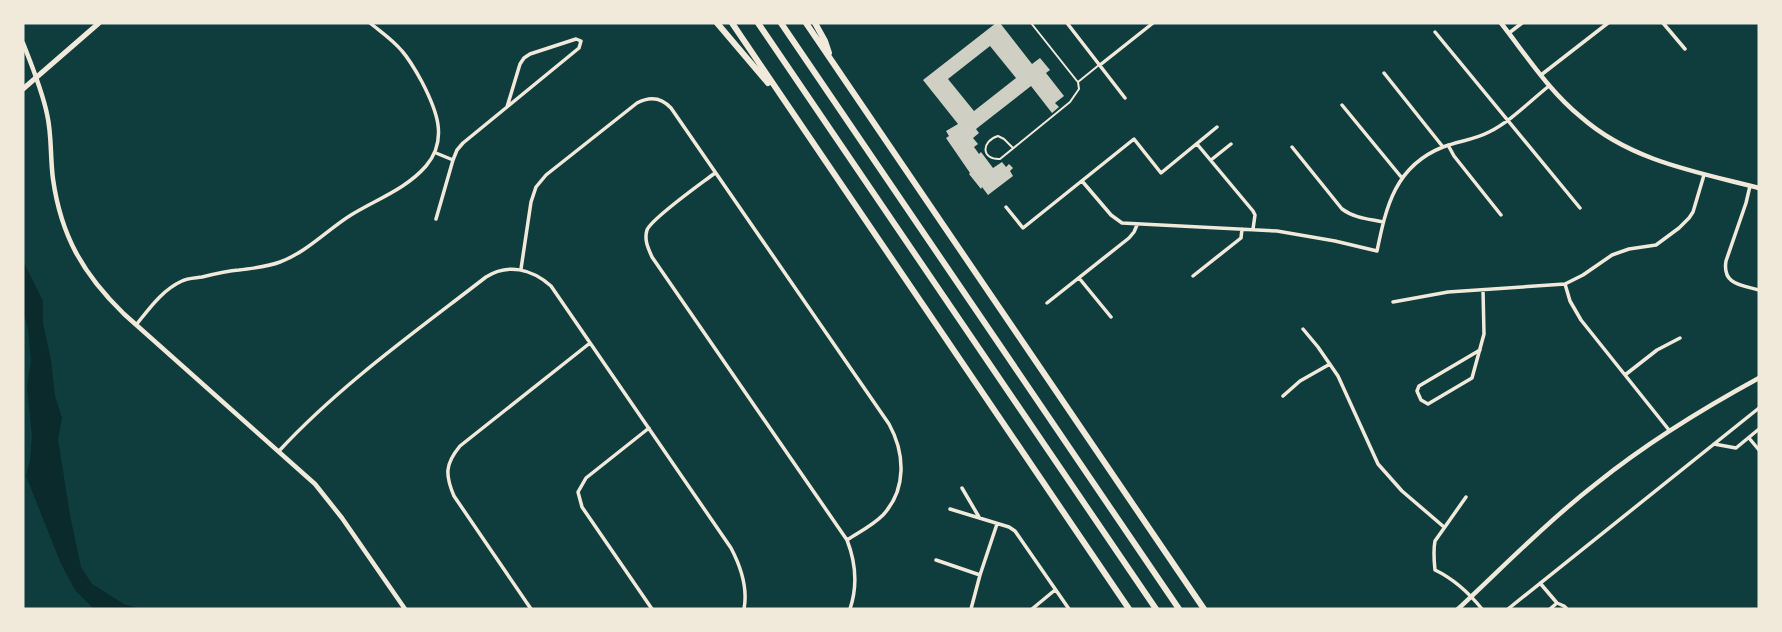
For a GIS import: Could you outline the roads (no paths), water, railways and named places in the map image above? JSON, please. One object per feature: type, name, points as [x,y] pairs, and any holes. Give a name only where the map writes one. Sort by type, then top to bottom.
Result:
[{"type":"highway","points":[[717,23],[785,102]]},
{"type":"highway","points":[[732,23],[1129,609]]},
{"type":"highway","points":[[758,23],[1156,609]]},
{"type":"highway","points":[[781,23],[1179,609]]},
{"type":"highway","points":[[806,23],[1204,609]]},
{"type":"highway","points":[[815,23],[832,62]]},
{"type":"main road","points":[[23,89],[99,23]]},
{"type":"street","points":[[136,325],[160,297],[182,281],[267,266],[292,257],[347,217],[400,188],[418,174],[435,152],[439,133],[431,99],[402,51],[370,23]]},
{"type":"street","points":[[1067,23],[1125,98]]},
{"type":"street","points":[[1100,65],[1153,23]]},
{"type":"street","points":[[1501,23],[1550,86],[1580,117],[1614,141],[1660,162],[1759,188]]},
{"type":"street","points":[[1508,33],[1522,23]]},
{"type":"street","points":[[1541,75],[1608,23]]},
{"type":"street","points":[[1663,23],[1685,49]]},
{"type":"street","points":[[1436,32],[1580,208]]},
{"type":"street","points":[[436,219],[457,150],[579,48],[581,41],[578,39],[524,58],[507,107]]},
{"type":"street","points":[[23,43],[41,89],[48,117],[56,198],[70,242],[79,259],[100,288],[136,325],[308,477],[329,501],[405,609]]},
{"type":"street","points":[[1384,73],[1501,215]]},
{"type":"street","points":[[1082,181],[1115,220],[1122,223],[1253,229],[1307,235],[1377,251],[1386,209],[1397,184],[1423,157],[1500,126],[1550,86]]},
{"type":"street","points":[[521,269],[531,202],[536,187],[546,175],[637,103],[659,99],[671,108],[889,424],[898,444],[901,453],[900,483],[890,506],[870,526],[847,540]]},
{"type":"street","points":[[1342,105],[1402,178]]},
{"type":"street","points":[[1006,207],[1023,228],[1134,139],[1161,173],[1217,127]]},
{"type":"street","points":[[1197,144],[1253,211],[1253,229]]},
{"type":"street","points":[[1211,160],[1231,144]]},
{"type":"street","points":[[1292,147],[1342,209],[1357,217],[1383,222]]},
{"type":"street","points":[[435,152],[453,160]]},
{"type":"street","points":[[715,173],[650,225],[646,235],[648,249],[847,540],[856,570],[856,585],[850,609]]},
{"type":"street","points":[[1393,302],[1448,292],[1565,284],[1612,255],[1656,245],[1666,239],[1689,218],[1704,175]]},
{"type":"street","points":[[1750,186],[1725,271],[1733,282],[1759,289]]},
{"type":"street","points":[[1047,303],[1129,238],[1137,225]]},
{"type":"street","points":[[1193,276],[1241,238],[1242,229]]},
{"type":"street","points":[[279,451],[331,399],[486,277],[503,269],[521,269],[539,276],[551,286],[735,554],[743,575],[744,609]]},
{"type":"street","points":[[1079,278],[1111,317]]},
{"type":"street","points":[[1565,284],[1574,312],[1669,430]]},
{"type":"street","points":[[1480,350],[1419,386],[1417,391],[1421,400],[1428,404],[1472,378],[1480,350],[1484,334],[1483,290]]},
{"type":"street","points":[[1303,330],[1338,376],[1378,464],[1414,503],[1444,527]]},
{"type":"street","points":[[1625,375],[1657,350],[1680,338]]},
{"type":"street","points":[[531,609],[454,496],[448,483],[447,468],[451,456],[460,446],[591,342]]},
{"type":"street","points":[[1283,396],[1300,380],[1330,364]]},
{"type":"street","points":[[1458,609],[1567,508],[1629,457],[1710,405],[1759,380]]},
{"type":"street","points":[[1508,609],[1759,408]]},
{"type":"street","points":[[649,428],[586,478],[578,492],[582,507],[652,609]]},
{"type":"street","points":[[1714,444],[1736,448],[1759,429]]},
{"type":"street","points":[[1749,438],[1759,450]]},
{"type":"street","points":[[962,488],[980,519]]},
{"type":"street","points":[[1466,496],[1435,541],[1435,570],[1472,596],[1482,609]]},
{"type":"street","points":[[950,509],[1015,531],[1069,609]]},
{"type":"street","points":[[971,609],[998,524]]},
{"type":"street","points":[[936,560],[980,575]]},
{"type":"street","points":[[1540,583],[1557,603],[1567,609]]},
{"type":"street","points":[[1032,609],[1055,590]]},
{"type":"street","points":[[1550,609],[1557,603]]},
{"type":"lane","points":[[1013,148],[998,136],[989,140],[986,146],[990,157],[1000,159],[1070,102],[1079,89],[1077,82],[1031,23]]},
{"type":"lane","points":[[1077,82],[1100,65]]},
{"type":"water","points":[[23,261],[43,301],[43,323],[55,396],[62,418],[58,439],[81,567],[92,584],[124,604],[140,609],[94,609],[75,590],[61,564],[26,476],[32,437],[27,386],[31,361],[23,310]]}]
